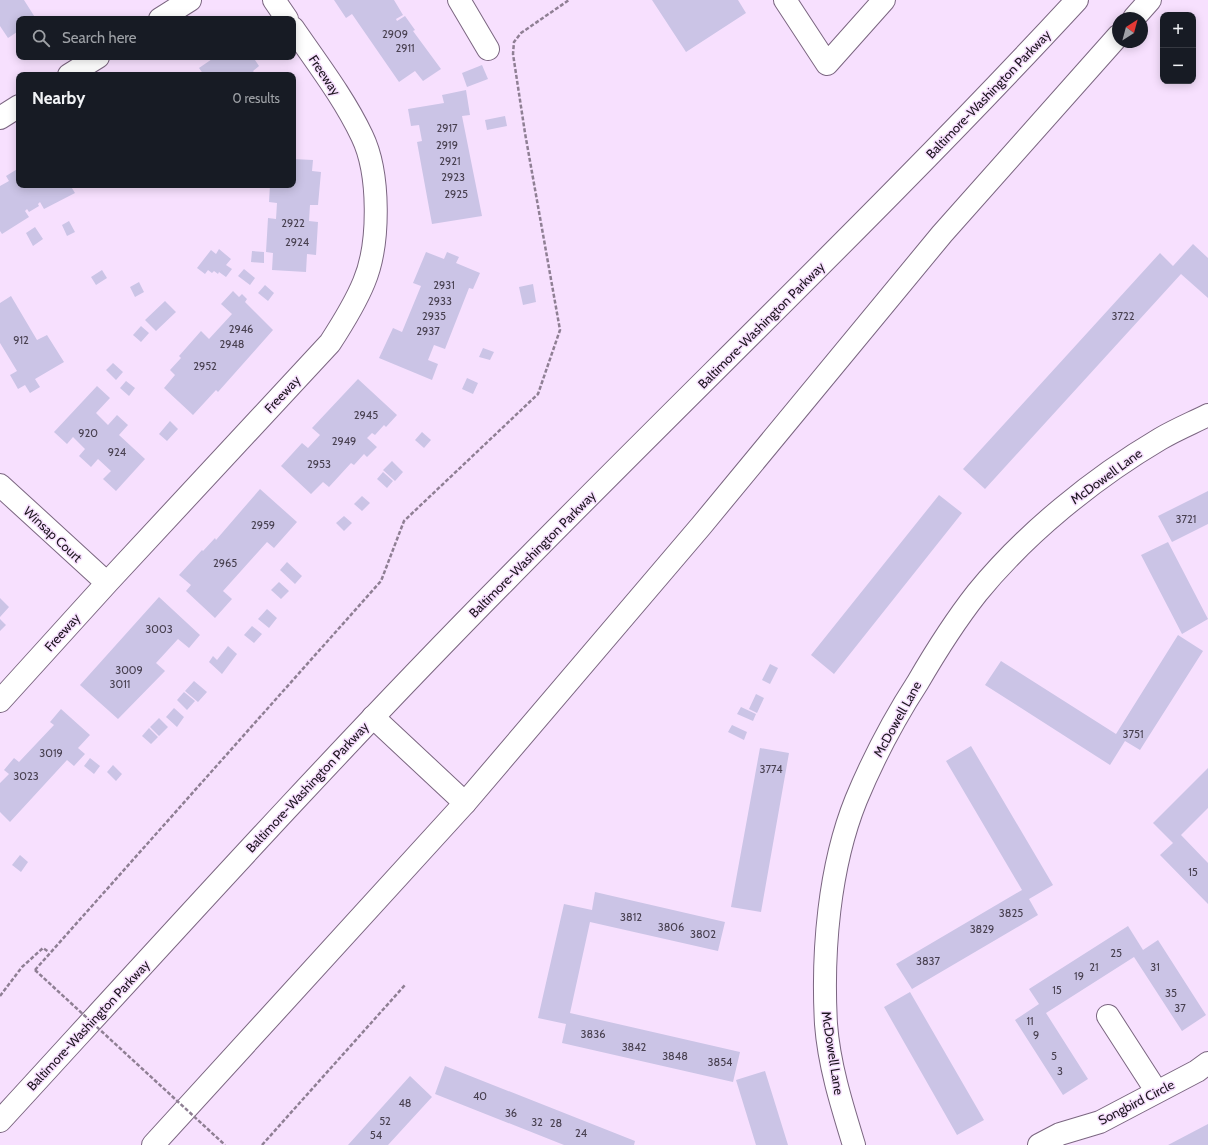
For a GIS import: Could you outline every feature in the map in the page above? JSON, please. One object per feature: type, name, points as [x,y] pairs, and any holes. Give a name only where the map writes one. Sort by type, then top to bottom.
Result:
[{"type":"main road","points":[[165,16],[190,0]]},
{"type":"main road","points":[[274,0],[285,16]]},
{"type":"main road","points":[[459,0],[488,49]]},
{"type":"main road","points":[[785,0],[827,64],[884,0]]},
{"type":"main road","name":"Baltimore-Washington Parkway","points":[[0,1121],[373,717],[518,567],[895,191],[1077,0]]},
{"type":"main road","points":[[1139,12],[1150,0]]},
{"type":"main road","name":"Freeway","points":[[0,701],[106,583],[330,343],[349,315],[365,280],[374,243],[376,206],[374,169],[362,137],[341,98],[296,32]]},
{"type":"main road","points":[[153,1145],[465,803],[680,550],[942,234],[1112,43]]},
{"type":"main road","points":[[74,72],[93,60]]},
{"type":"main road","points":[[0,118],[16,108]]},
{"type":"main road","name":"McDowell Lane","points":[[854,1145],[835,1084],[826,1026],[825,968],[828,921],[839,859],[856,802],[880,749],[908,697],[944,639],[978,592],[1022,545],[1064,508],[1114,469],[1161,438],[1208,415]]},
{"type":"main road","name":"Winsap Court","points":[[0,485],[106,583]]},
{"type":"main road","points":[[373,717],[465,803]]},
{"type":"main road","points":[[1108,1016],[1157,1092]]},
{"type":"main road","name":"Songbird Circle","points":[[1039,1145],[1060,1134],[1100,1122],[1208,1063]]},
{"type":"path","points":[[225,1145],[35,970],[49,952],[381,581],[404,522],[538,394],[560,330],[525,133],[513,54],[514,42],[520,33],[569,0]]},
{"type":"path","points":[[0,996],[22,967],[43,948],[49,952]]},
{"type":"path","points":[[262,1145],[405,985]]},
{"type":"building","points":[[0,0],[24,0],[34,16],[16,16],[16,33],[8,38],[0,26]]},
{"type":"building","points":[[334,0],[394,0],[403,15],[396,19],[397,21],[405,16],[415,30],[413,31],[441,69],[423,81],[415,71],[399,82],[352,14],[346,18]]},
{"type":"building","points":[[652,0],[738,0],[746,13],[686,52]]},
{"type":"building","points":[[211,60],[255,60],[259,66],[253,71],[254,72],[202,72],[199,68]]},
{"type":"building","points":[[482,65],[488,79],[467,87],[462,73]]},
{"type":"building","points":[[466,90],[470,115],[462,116],[482,216],[432,224],[417,142],[422,141],[419,125],[411,126],[408,109],[444,103],[442,95]]},
{"type":"building","points":[[505,116],[507,126],[487,130],[485,120]]},
{"type":"building","points":[[296,159],[313,160],[312,171],[321,172],[318,205],[310,205],[309,221],[318,222],[316,255],[307,254],[306,272],[272,270],[273,253],[266,252],[268,218],[276,219],[277,203],[269,202],[270,188],[296,188]]},
{"type":"building","points":[[16,170],[16,188],[72,188],[75,193],[44,209],[40,202],[38,204],[39,206],[29,212],[27,209],[25,211],[29,217],[2,234],[0,231],[0,186],[9,181],[6,176]]},
{"type":"building","points":[[69,221],[75,232],[67,236],[62,225]]},
{"type":"building","points":[[35,227],[43,239],[33,246],[26,233]]},
{"type":"building","points":[[1193,244],[1208,258],[1208,298],[1181,274],[985,489],[963,469],[1160,253],[1173,266]]},
{"type":"building","points":[[219,249],[231,259],[226,265],[232,269],[226,277],[219,272],[218,274],[214,271],[212,273],[208,270],[205,274],[197,268],[211,250],[216,254]]},
{"type":"building","points":[[252,251],[264,252],[264,263],[251,262]]},
{"type":"building","points":[[426,252],[444,259],[447,252],[459,257],[456,263],[480,273],[473,289],[469,288],[445,349],[434,345],[428,360],[438,364],[432,380],[379,358],[393,328],[402,332],[421,286],[413,283]]},
{"type":"building","points":[[244,269],[255,278],[250,285],[238,276]]},
{"type":"building","points":[[102,270],[107,278],[96,285],[91,277]]},
{"type":"building","points":[[139,282],[144,292],[135,297],[130,287]]},
{"type":"building","points":[[533,284],[536,302],[523,305],[519,287]]},
{"type":"building","points":[[265,285],[274,293],[268,301],[258,293]]},
{"type":"building","points":[[233,291],[239,297],[242,294],[247,299],[245,302],[273,330],[218,392],[216,390],[193,415],[164,388],[175,375],[170,370],[181,358],[179,356],[201,331],[209,339],[232,314],[221,304]]},
{"type":"building","points":[[11,296],[37,340],[47,335],[64,362],[35,379],[40,387],[30,393],[25,385],[18,389],[10,375],[17,371],[0,343],[0,303]]},
{"type":"building","points":[[165,301],[176,312],[156,331],[145,320]]},
{"type":"building","points":[[141,326],[149,333],[141,342],[133,335]]},
{"type":"building","points":[[483,348],[494,352],[490,360],[479,357]]},
{"type":"building","points":[[113,363],[123,372],[116,380],[106,370]]},
{"type":"building","points":[[467,378],[478,383],[473,394],[462,389]]},
{"type":"building","points":[[358,379],[397,415],[386,427],[384,425],[375,435],[372,433],[367,438],[377,447],[367,457],[364,454],[354,465],[351,463],[329,487],[323,482],[311,494],[281,466],[302,443],[308,448],[320,435],[312,428]]},
{"type":"building","points":[[126,381],[135,388],[129,396],[120,388]]},
{"type":"building","points":[[97,386],[110,398],[96,413],[108,425],[117,415],[128,425],[119,435],[145,459],[116,491],[103,479],[111,471],[98,459],[91,467],[79,456],[85,449],[73,437],[67,444],[54,432]]},
{"type":"building","points":[[170,421],[178,429],[167,441],[159,434]]},
{"type":"building","points":[[422,432],[431,440],[424,448],[415,440]]},
{"type":"building","points":[[392,461],[403,472],[395,481],[383,470]]},
{"type":"building","points":[[383,472],[393,481],[387,488],[377,479]]},
{"type":"building","points":[[260,489],[297,522],[274,548],[267,542],[223,591],[232,599],[215,618],[186,591],[191,585],[179,575],[202,550],[203,551],[215,538],[216,540]]},
{"type":"building","points":[[1208,491],[1208,524],[1172,542],[1158,516]]},
{"type":"building","points":[[939,495],[962,513],[834,674],[811,655]]},
{"type":"building","points":[[362,496],[370,503],[362,511],[354,504]]},
{"type":"building","points":[[344,516],[352,523],[344,531],[336,523]]},
{"type":"building","points":[[1168,542],[1208,619],[1182,634],[1141,555]]},
{"type":"building","points":[[287,562],[302,576],[295,584],[280,570]]},
{"type":"building","points":[[279,582],[289,591],[281,599],[271,590]]},
{"type":"building","points":[[159,597],[200,635],[189,648],[178,639],[156,663],[165,671],[118,719],[80,685]]},
{"type":"building","points":[[0,598],[9,607],[0,617]]},
{"type":"building","points":[[267,609],[277,618],[269,628],[258,619]]},
{"type":"building","points":[[0,619],[6,625],[0,631]]},
{"type":"building","points":[[252,626],[262,634],[254,643],[244,635]]},
{"type":"building","points":[[1178,635],[1203,651],[1140,750],[1125,741],[1110,765],[985,685],[1001,661],[1116,734]]},
{"type":"building","points":[[228,646],[237,654],[222,674],[209,662],[213,656],[217,660]]},
{"type":"building","points":[[770,664],[778,668],[770,684],[762,680]]},
{"type":"building","points":[[194,681],[207,692],[198,702],[185,691]]},
{"type":"building","points":[[184,692],[195,701],[187,710],[177,700]]},
{"type":"building","points":[[756,694],[764,698],[757,713],[749,709]]},
{"type":"building","points":[[741,707],[756,714],[753,721],[737,714]]},
{"type":"building","points":[[174,708],[184,717],[177,727],[166,717]]},
{"type":"building","points":[[61,709],[90,735],[78,748],[85,754],[74,766],[67,760],[10,822],[0,812],[0,783],[9,774],[4,770],[14,758],[19,762],[54,725],[50,722]]},
{"type":"building","points":[[159,718],[168,727],[159,736],[150,727]]},
{"type":"building","points":[[732,725],[747,732],[744,740],[728,732]]},
{"type":"building","points":[[149,728],[158,737],[151,744],[142,736]]},
{"type":"building","points":[[971,746],[1053,885],[1029,899],[1038,915],[912,989],[896,964],[1022,890],[946,761]]},
{"type":"building","points":[[760,748],[789,753],[761,912],[731,907]]},
{"type":"building","points":[[90,758],[100,766],[94,774],[84,766]]},
{"type":"building","points":[[113,765],[122,774],[116,781],[107,772]]},
{"type":"building","points":[[1208,768],[1208,808],[1181,835],[1208,863],[1208,904],[1160,855],[1173,843],[1153,823]]},
{"type":"building","points":[[20,855],[28,862],[21,872],[12,865]]},
{"type":"building","points":[[595,892],[725,922],[718,951],[590,922],[570,1013],[740,1052],[733,1082],[562,1043],[566,1024],[538,1018],[564,904],[592,910]]},
{"type":"building","points":[[1128,926],[1143,950],[1158,940],[1206,1015],[1182,1031],[1134,957],[1046,1013],[1088,1079],[1063,1095],[1015,1020],[1039,1004],[1029,989]]},
{"type":"building","points":[[910,992],[984,1120],[957,1135],[884,1007]]},
{"type":"building","points":[[445,1066],[635,1141],[634,1145],[564,1145],[435,1094]]},
{"type":"building","points":[[765,1071],[788,1145],[756,1145],[736,1080]]},
{"type":"building","points":[[410,1076],[432,1097],[388,1145],[348,1145]]},
{"type":"building","points":[[1208,1124],[1208,1145],[1168,1145]]}]
